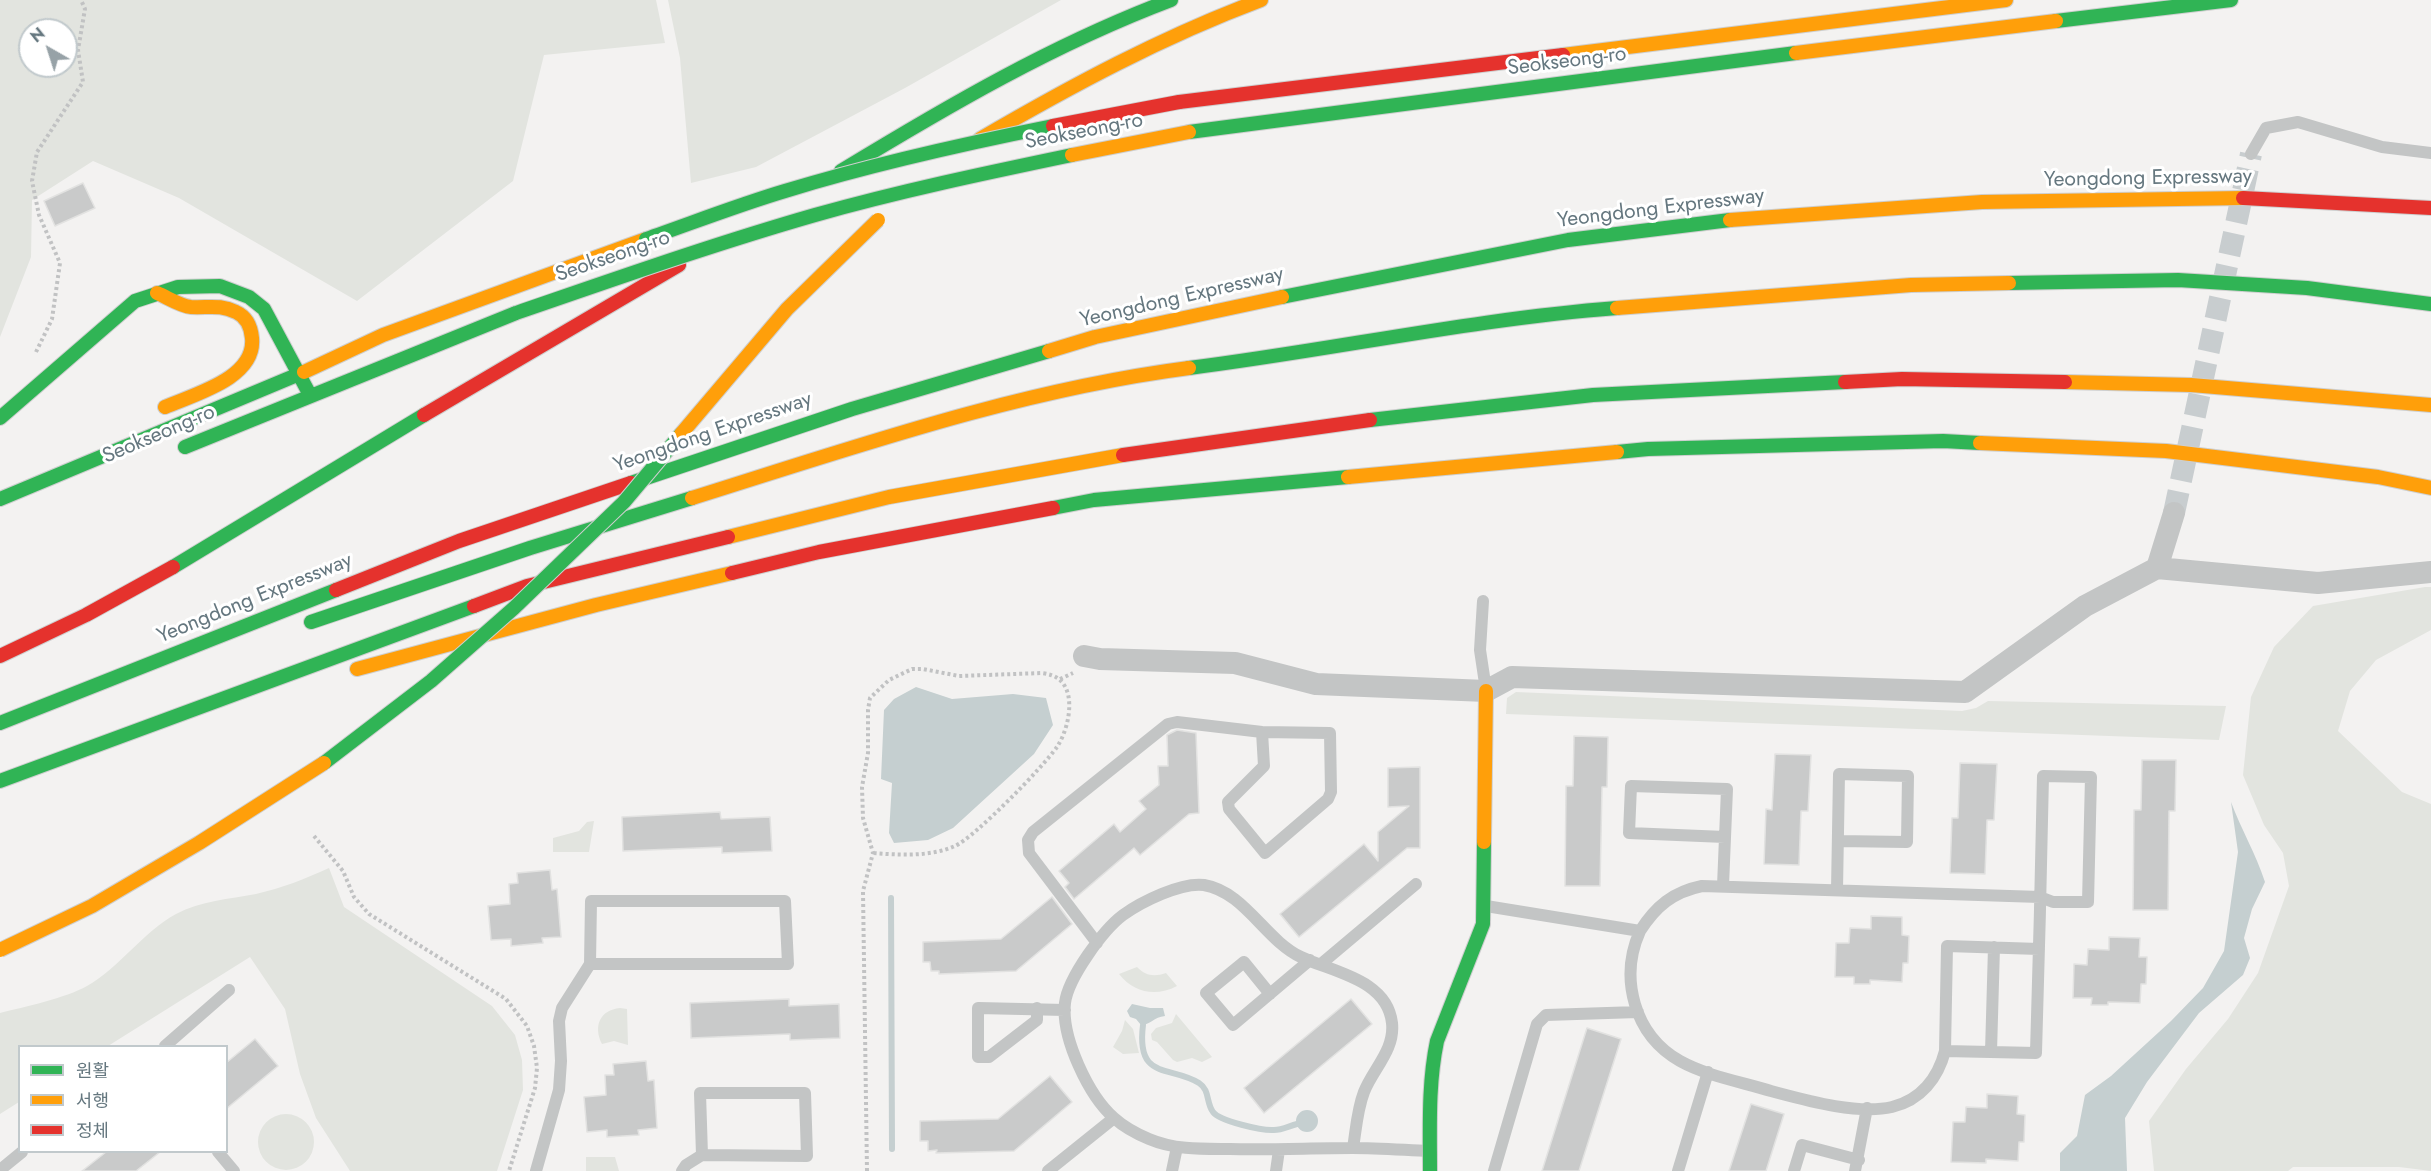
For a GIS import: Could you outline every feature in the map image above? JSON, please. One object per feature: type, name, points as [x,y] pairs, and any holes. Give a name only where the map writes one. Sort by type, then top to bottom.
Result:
[{"type":"main road","points":[[784,205],[979,88],[1067,43],[1141,10],[1171,0]]},
{"type":"main road","points":[[0,950],[92,906],[199,843],[319,767],[431,681],[522,600],[624,502],[787,309],[878,220],[979,139],[1093,74],[1167,36],[1261,0]]},
{"type":"main road","points":[[0,499],[299,374],[383,335],[508,288],[805,185],[1012,134],[1179,102],[2006,0]]},
{"type":"main road","name":"Seokseong-ro","points":[[177,450],[516,313],[705,248],[858,203],[1013,167],[1189,132],[1906,39],[2231,0]]},
{"type":"main road","name":"Yeongdong Expressway","points":[[0,723],[459,541],[852,409],[1095,337],[1320,289],[1568,240],[1765,216],[1982,202],[2263,198],[2403,204],[2431,208]]},
{"type":"main road","points":[[0,656],[86,615],[159,575],[453,397],[764,217]]},
{"type":"main road","name":"Yeongdong Expressway","points":[[295,628],[530,548],[876,440],[1069,388],[1138,375],[1286,356],[1448,328],[1577,311],[1911,285],[2178,280],[2307,288],[2431,304]]},
{"type":"main road","points":[[0,418],[135,301],[178,287],[220,286],[249,297],[264,309],[310,395]]},
{"type":"main road","points":[[156,411],[230,378],[247,362],[254,347],[251,326],[239,314],[222,306],[189,307],[157,293]]},
{"type":"main road","points":[[0,781],[527,586],[888,497],[1165,448],[1393,417],[1593,395],[1902,379],[2191,385],[2431,405]]},
{"type":"main road","points":[[77,467],[120,435]]},
{"type":"main road","points":[[349,672],[596,605],[819,552],[1094,500],[1648,449],[1943,441],[2154,450],[2378,477],[2431,488]]},
{"type":"main road","name":"Yeongdong Expressway","points":[[0,723],[194,662]]},
{"type":"main road","points":[[1430,1171],[1432,1060],[1440,1032],[1483,924],[1486,691]]},
{"type":"main road","points":[[0,781],[270,696]]},
{"type":"street","points":[[2157,568],[2174,513]]},
{"type":"street","points":[[1084,656],[1100,659],[1235,663],[1316,684],[1486,691],[1512,677],[1965,692],[2085,606],[2157,568],[2318,583],[2431,572]]},
{"type":"lane","points":[[2251,154],[2266,128],[2298,122],[2382,147],[2431,153]]},
{"type":"lane","points":[[1483,601],[1480,650],[1486,691]]},
{"type":"lane","points":[[1097,943],[1029,854],[1028,840],[1033,832],[1168,724],[1177,722],[1262,732],[1330,733],[1328,799],[1265,853],[1229,809],[1228,802],[1264,766],[1262,732]]},
{"type":"lane","points":[[1837,890],[1839,774],[1908,776],[1907,842],[1838,841]]},
{"type":"lane","points":[[1945,1051],[2036,1053],[2039,949],[2040,897],[2043,776],[2091,777],[2088,902],[2053,902],[2040,897],[1702,886],[1675,894],[1660,904],[1640,931],[1632,948],[1629,964],[1633,1002],[1653,1038],[1666,1052],[1682,1062],[1708,1072],[1807,1100],[1867,1108],[1893,1107],[1921,1093],[1933,1081],[1941,1065],[1945,1051],[1947,946],[2039,949]]},
{"type":"lane","points":[[1722,886],[1725,837],[1726,789],[1631,786],[1629,833],[1725,837]]},
{"type":"lane","points":[[1270,994],[1244,962],[1206,993],[1233,1025],[1270,994],[1316,962],[1416,884]]},
{"type":"lane","points":[[1353,1148],[1361,1102],[1392,1037],[1391,1020],[1383,1002],[1375,993],[1362,982],[1286,947],[1219,889],[1201,885],[1185,886],[1143,903],[1122,915],[1097,943],[1071,985],[1065,1003],[1069,1037],[1082,1073],[1101,1104],[1114,1118],[1146,1138],[1167,1146],[1279,1150],[1353,1148],[1430,1151]]},
{"type":"lane","points":[[536,1171],[559,1090],[561,1061],[559,1021],[562,1008],[590,964],[591,901],[785,901],[788,964],[590,964]]},
{"type":"lane","points":[[1484,906],[1640,931]]},
{"type":"lane","points":[[1991,1052],[1994,947]]},
{"type":"lane","points":[[167,1045],[229,990]]},
{"type":"lane","points":[[1037,1008],[1036,1020],[989,1057],[978,1057],[978,1008],[1037,1008],[1065,1010]]},
{"type":"lane","points":[[1494,1171],[1537,1024],[1541,1018],[1546,1014],[1638,1012]]},
{"type":"lane","points":[[1678,1171],[1708,1072]]},
{"type":"lane","points":[[682,1171],[686,1165],[702,1155],[807,1156],[805,1093],[700,1093],[702,1155]]},
{"type":"lane","points":[[1794,1171],[1802,1145],[1857,1165],[1867,1108]]},
{"type":"lane","points":[[1048,1171],[1114,1118]]},
{"type":"lane","points":[[1172,1171],[1177,1147]]},
{"type":"lane","points":[[1276,1171],[1279,1150]]},
{"type":"lane","points":[[0,1170],[21,1153]]},
{"type":"lane","points":[[219,1153],[234,1171]]},
{"type":"path","points":[[33,358],[52,319],[60,263],[39,215],[32,181],[37,152],[83,82],[78,50],[85,9],[81,0]]},
{"type":"path","points":[[867,1171],[863,891],[873,853],[863,818],[862,786],[868,753],[870,698],[878,688],[912,669],[960,676],[1042,673],[1060,679],[1069,698],[1065,732],[1056,747],[996,811],[955,846],[916,854],[873,853]]},
{"type":"path","points":[[314,836],[343,872],[354,897],[369,914],[506,999],[527,1026],[534,1046],[537,1068],[535,1088],[509,1171]]},
{"type":"shaded area","points":[[0,0],[656,0],[665,43],[544,55],[513,181],[357,301],[179,198],[93,161],[32,200],[31,257],[0,337]]},
{"type":"shaded area","points":[[668,0],[1061,0],[905,88],[756,167],[691,183],[680,58]]},
{"type":"shaded area","points":[[2431,587],[2431,630],[2376,660],[2350,691],[2338,731],[2402,792],[2431,804],[2431,1171],[2399,1167],[2293,1167],[2288,1171],[2154,1171],[2149,1121],[2186,1069],[2228,1019],[2258,973],[2289,886],[2283,853],[2264,825],[2243,775],[2251,697],[2274,647],[2313,606]]},
{"type":"shaded area","points":[[916,687],[952,699],[1013,694],[1046,698],[1053,725],[1034,754],[953,828],[928,840],[894,843],[889,833],[892,783],[881,779],[884,710],[894,699]]},
{"type":"shaded area","points":[[1516,692],[1962,711],[1976,708],[1988,701],[2226,706],[2219,740],[1506,714],[1507,698]]},
{"type":"shaded area","points":[[2231,802],[2265,882],[2252,909],[2244,938],[2250,958],[2243,975],[2199,1013],[2147,1082],[2125,1118],[2127,1171],[2060,1171],[2060,1153],[2077,1136],[2085,1095],[2111,1076],[2203,988],[2224,951],[2238,852]]},
{"type":"shaded area","points":[[594,821],[589,852],[553,852],[553,838],[579,831],[587,822]]},
{"type":"shaded area","points":[[329,868],[344,907],[492,1006],[515,1035],[522,1060],[523,1090],[497,1171],[350,1171],[316,1118],[300,1074],[285,1009],[250,957],[110,1045],[18,1045],[18,1103],[0,1114],[0,1013],[57,998],[87,986],[110,970],[153,930],[176,914],[205,903],[256,894]]},
{"type":"shaded area","points":[[1137,967],[1150,975],[1166,973],[1177,986],[1153,992],[1138,989],[1119,974]]},
{"type":"shaded area","points":[[1132,1004],[1163,1008],[1165,1016],[1141,1025],[1136,1019],[1130,1017],[1127,1011]]},
{"type":"shaded area","points":[[620,1008],[627,1009],[628,1045],[614,1041],[602,1044],[598,1031],[600,1020],[607,1012]]},
{"type":"shaded area","points":[[1176,1014],[1212,1057],[1202,1062],[1192,1058],[1177,1062],[1157,1042],[1152,1040],[1151,1034],[1156,1028],[1172,1023]]},
{"type":"shaded area","points":[[1125,1020],[1133,1029],[1139,1053],[1123,1054],[1113,1047]]},
{"type":"shaded area","points":[[1307,1110],[1315,1113],[1318,1121],[1315,1129],[1307,1132],[1299,1129],[1296,1121],[1299,1113]]},
{"type":"shaded area","points":[[286,1114],[297,1116],[306,1122],[312,1131],[314,1142],[312,1153],[306,1162],[297,1168],[286,1170],[275,1168],[266,1162],[260,1153],[258,1142],[260,1131],[266,1122],[275,1116]]},
{"type":"shaded area","points":[[586,1157],[615,1157],[619,1171],[586,1171]]},
{"type":"building","points":[[83,183],[95,208],[55,226],[44,201]]},
{"type":"building","points":[[1177,730],[1196,733],[1199,813],[1189,814],[1140,855],[1134,848],[1074,899],[1065,887],[1069,883],[1059,871],[1114,824],[1120,832],[1146,809],[1139,801],[1159,785],[1158,766],[1168,766],[1167,735]]},
{"type":"building","points":[[1574,736],[1608,737],[1607,787],[1602,787],[1600,886],[1565,886],[1566,786],[1573,786]]},
{"type":"building","points":[[1775,754],[1811,755],[1808,811],[1801,811],[1799,865],[1764,864],[1766,809],[1772,810]]},
{"type":"building","points":[[2142,760],[2176,760],[2175,811],[2169,811],[2168,910],[2133,910],[2134,810],[2141,810]]},
{"type":"building","points":[[1960,763],[1997,764],[1994,820],[1987,820],[1985,874],[1950,873],[1952,818],[1958,818]]},
{"type":"building","points":[[1420,767],[1420,848],[1407,848],[1299,937],[1280,914],[1364,844],[1378,861],[1378,832],[1409,806],[1388,807],[1388,768]]},
{"type":"building","points":[[720,812],[721,819],[770,817],[772,851],[722,853],[722,847],[623,851],[622,817]]},
{"type":"building","points":[[550,870],[552,890],[557,889],[561,937],[542,938],[543,943],[511,946],[511,939],[491,940],[488,906],[510,904],[509,884],[518,883],[517,873]]},
{"type":"building","points":[[1052,897],[1072,924],[1016,971],[939,974],[939,971],[931,971],[930,962],[923,962],[923,942],[1001,939]]},
{"type":"building","points":[[1871,916],[1902,917],[1902,935],[1909,936],[1908,963],[1903,963],[1902,982],[1870,980],[1870,984],[1854,984],[1854,977],[1835,977],[1836,943],[1849,943],[1850,928],[1871,929]]},
{"type":"building","points":[[2109,937],[2140,938],[2139,957],[2147,957],[2146,984],[2141,984],[2140,1003],[2108,1002],[2108,1005],[2091,1005],[2092,998],[2073,998],[2074,964],[2087,965],[2088,949],[2109,950]]},
{"type":"building","points":[[789,999],[789,1006],[839,1004],[840,1038],[790,1040],[790,1034],[691,1038],[690,1003]]},
{"type":"building","points":[[1351,999],[1372,1024],[1264,1113],[1244,1088]]},
{"type":"building","points":[[1587,1028],[1621,1039],[1579,1171],[1542,1171]]},
{"type":"building","points":[[255,1039],[278,1066],[228,1107],[228,1061]]},
{"type":"building","points":[[646,1061],[648,1081],[654,1080],[657,1128],[638,1130],[639,1135],[607,1137],[607,1130],[587,1132],[584,1097],[606,1095],[605,1075],[614,1075],[613,1064]]},
{"type":"building","points":[[1050,1076],[1072,1102],[1014,1151],[936,1153],[937,1150],[928,1151],[928,1141],[920,1141],[920,1121],[998,1119]]},
{"type":"building","points":[[1987,1094],[2018,1096],[2017,1114],[2025,1115],[2024,1142],[2019,1142],[2018,1161],[1986,1159],[1986,1163],[1951,1162],[1953,1122],[1965,1122],[1966,1107],[1987,1108]]},
{"type":"building","points":[[1751,1104],[1784,1114],[1766,1171],[1729,1171]]},
{"type":"building","points":[[105,1153],[159,1153],[136,1171],[82,1171]]},
{"type":"waterway","points":[[891,898],[892,1149]]},
{"type":"waterway","points":[[1143,1025],[1142,1043],[1150,1063],[1199,1083],[1205,1089],[1211,1108],[1217,1115],[1242,1125],[1268,1130],[1297,1124]]},
{"type":"tunnel","points":[[2174,513],[2251,154]]},
{"type":"traffic: fast","points":[[841,171],[921,123],[1043,56],[1171,0]]},
{"type":"traffic: fast","points":[[2056,21],[2231,0]]},
{"type":"traffic: fast","points":[[1189,132],[1796,53]]},
{"type":"traffic: fast","points":[[646,239],[750,202],[818,181],[918,155],[1053,126]]},
{"type":"traffic: fast","points":[[516,313],[702,250],[815,215],[911,190],[1072,155]]},
{"type":"traffic: fast","points":[[1282,297],[1568,240],[1730,220]]},
{"type":"traffic: fast","points":[[2009,283],[2178,280],[2307,288],[2431,304]]},
{"type":"traffic: fast","points":[[0,418],[135,301],[178,287],[220,286],[249,297],[264,309],[310,395]]},
{"type":"traffic: fast","points":[[1189,368],[1509,319],[1617,308]]},
{"type":"traffic: fast","points":[[185,447],[516,313]]},
{"type":"traffic: fast","points":[[631,483],[852,409],[1049,351]]},
{"type":"traffic: fast","points":[[0,499],[304,372]]},
{"type":"traffic: fast","points":[[1370,420],[1593,395],[1845,382]]},
{"type":"traffic: fast","points":[[173,567],[424,415]]},
{"type":"traffic: fast","points":[[324,763],[431,681],[514,608],[624,502],[681,434]]},
{"type":"traffic: fast","points":[[1617,452],[1648,449],[1943,441],[1980,443]]},
{"type":"traffic: fast","points":[[1053,508],[1094,500],[1348,477]]},
{"type":"traffic: fast","points":[[311,622],[530,548],[692,498]]},
{"type":"traffic: fast","points":[[0,723],[336,590]]},
{"type":"traffic: fast","points":[[0,781],[474,606]]},
{"type":"traffic: fast","points":[[1430,1171],[1430,1106],[1434,1057],[1437,1041],[1483,924],[1484,842]]},
{"type":"traffic: slow","points":[[980,139],[1048,100],[1153,46],[1261,0]]},
{"type":"traffic: slow","points":[[1563,55],[2006,0]]},
{"type":"traffic: slow","points":[[1796,53],[2056,21]]},
{"type":"traffic: slow","points":[[1072,155],[1189,132]]},
{"type":"traffic: slow","points":[[1730,220],[1982,202],[2243,198]]},
{"type":"traffic: slow","points":[[681,434],[787,309],[878,220]]},
{"type":"traffic: slow","points":[[304,372],[383,335],[646,239]]},
{"type":"traffic: slow","points":[[1617,308],[1911,285],[2009,283]]},
{"type":"traffic: slow","points":[[157,293],[187,306],[219,307],[236,312],[248,323],[252,338],[251,352],[234,374],[207,390],[165,407]]},
{"type":"traffic: slow","points":[[1049,351],[1095,337],[1282,297]]},
{"type":"traffic: slow","points":[[692,498],[876,440],[1000,405],[1063,390],[1189,368]]},
{"type":"traffic: slow","points":[[2065,382],[2191,385],[2431,405]]},
{"type":"traffic: slow","points":[[1980,443],[2166,451],[2378,477],[2431,488]]},
{"type":"traffic: slow","points":[[1348,477],[1617,452]]},
{"type":"traffic: slow","points":[[728,537],[889,497],[1123,455]]},
{"type":"traffic: slow","points":[[357,669],[596,605],[732,573]]},
{"type":"traffic: slow","points":[[1484,842],[1486,691]]},
{"type":"traffic: slow","points":[[0,950],[92,906],[199,843],[324,763]]},
{"type":"traffic: jam","points":[[1179,102],[1563,55]]},
{"type":"traffic: jam","points":[[1053,126],[1179,102]]},
{"type":"traffic: jam","points":[[2243,198],[2431,208]]},
{"type":"traffic: jam","points":[[424,415],[679,265]]},
{"type":"traffic: jam","points":[[1845,382],[1902,379],[2065,382]]},
{"type":"traffic: jam","points":[[1123,455],[1370,420]]},
{"type":"traffic: jam","points":[[336,590],[459,541],[631,483]]},
{"type":"traffic: jam","points":[[732,573],[819,552],[1053,508]]},
{"type":"traffic: jam","points":[[474,606],[527,586],[728,537]]},
{"type":"traffic: jam","points":[[0,656],[86,615],[173,567]]}]
